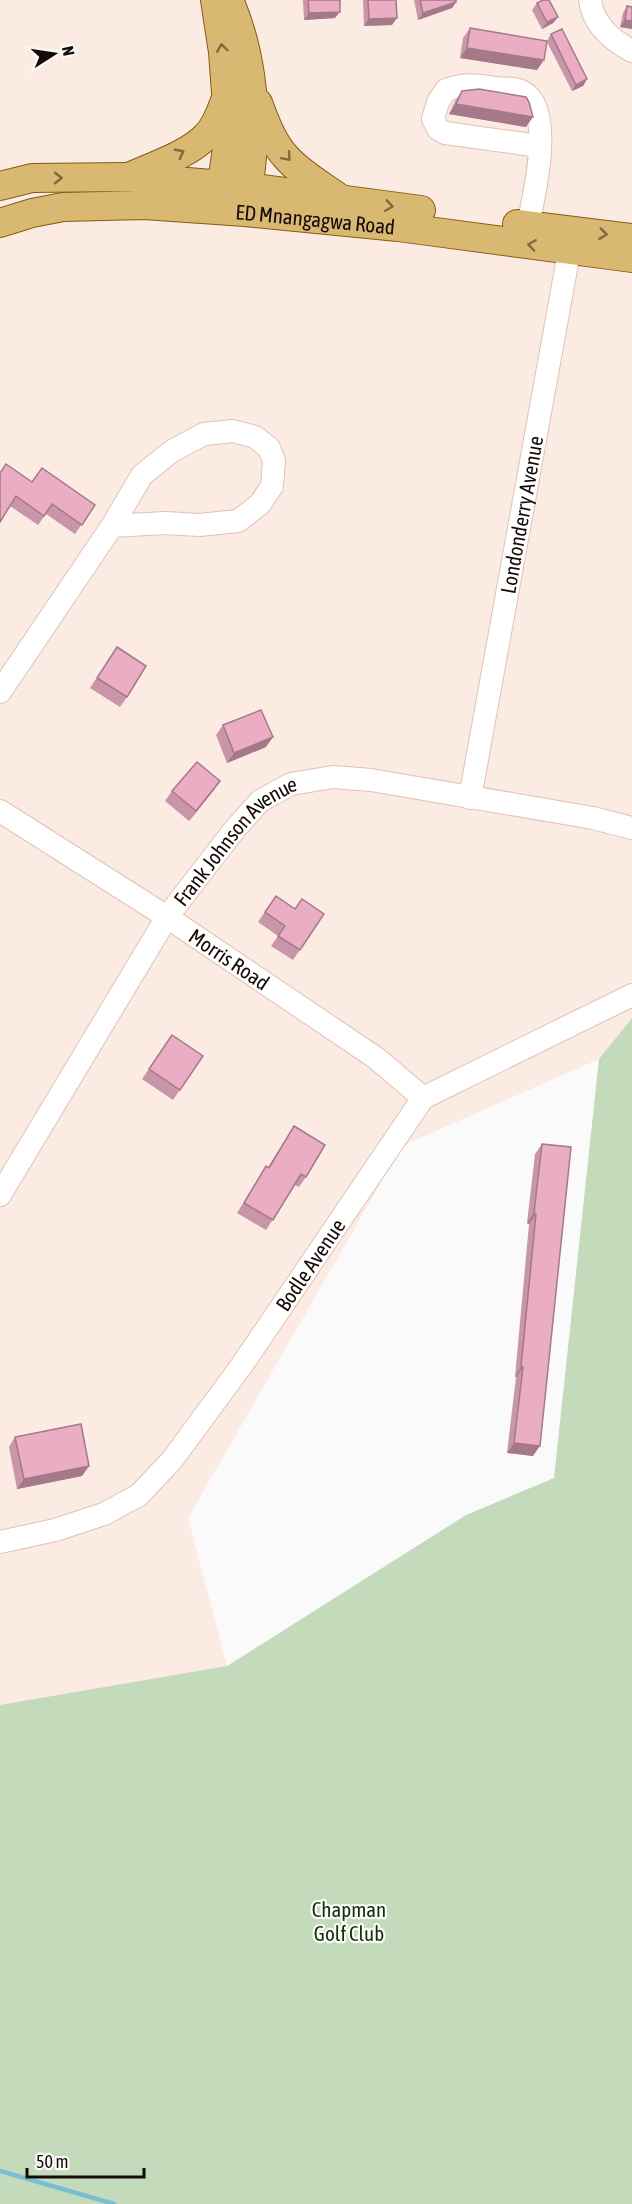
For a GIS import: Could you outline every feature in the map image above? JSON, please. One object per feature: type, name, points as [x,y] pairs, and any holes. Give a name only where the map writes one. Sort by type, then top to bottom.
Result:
[{"type":"main road","points":[[215,0],[223,52],[239,91],[265,122],[285,156],[299,170],[340,199]]},
{"type":"main road","points":[[229,0],[240,25],[239,91],[229,134],[233,198]]},
{"type":"main road","points":[[128,177],[173,157],[207,135],[239,91]]},
{"type":"main road","name":"ED Mnangagwa Road","points":[[0,186],[32,178],[128,177],[398,227],[571,240],[632,238]]},
{"type":"main road","name":"ED Mnangagwa Road","points":[[0,223],[32,213],[63,207],[144,205],[233,198],[340,199],[528,225],[632,258]]},
{"type":"street","points":[[590,0],[592,12],[600,26],[615,42],[632,51]]},
{"type":"street","points":[[528,225],[539,170],[539,146],[539,118],[532,100],[523,91],[471,84],[446,90],[438,102],[433,119],[438,129],[445,133],[539,146]]},
{"type":"street","name":"Londonderry Avenue","points":[[470,798],[571,240]]},
{"type":"street","points":[[0,692],[112,526],[142,475],[172,452],[204,434],[233,431],[255,437],[269,448],[274,461],[272,486],[260,504],[238,521],[199,525],[165,523],[112,526]]},
{"type":"street","name":"Frank Johnson Avenue","points":[[0,1195],[167,917],[235,829],[260,801],[291,784],[333,777],[371,780],[593,818],[632,828]]},
{"type":"street","name":"Morris Road","points":[[0,811],[167,917],[376,1058],[423,1098]]},
{"type":"street","name":"Bodle Avenue","points":[[0,1542],[55,1530],[104,1514],[139,1495],[172,1460],[242,1365],[423,1098],[632,995]]},
{"type":"shaded area","points":[[0,0],[632,0],[632,1018],[599,1059],[402,1146],[188,1518],[227,1666],[0,1715]]},
{"type":"green space","name":"Chapman Golf Club","points":[[632,1018],[632,2204],[0,2204],[0,1705],[227,1666],[466,1515],[554,1478],[599,1059]]},
{"type":"building","points":[[308,0],[340,0],[340,12],[309,13]]},
{"type":"building","points":[[368,0],[396,0],[397,18],[369,19]]},
{"type":"building","points":[[420,0],[456,0],[456,2],[423,13]]},
{"type":"building","points":[[549,0],[558,17],[547,22],[537,3]]},
{"type":"building","points":[[627,6],[632,7],[632,21],[625,20]]},
{"type":"building","points":[[470,28],[547,41],[544,60],[467,48]]},
{"type":"building","points":[[562,29],[587,79],[576,85],[551,34]]},
{"type":"building","points":[[479,89],[526,97],[533,117],[456,104],[462,91]]},
{"type":"building","points":[[6,464],[32,482],[42,468],[95,505],[82,525],[52,504],[44,516],[16,496],[0,522],[0,473]]},
{"type":"building","points":[[117,647],[146,666],[127,697],[97,678]]},
{"type":"building","points":[[261,710],[273,737],[234,753],[223,725]]},
{"type":"building","points":[[197,762],[220,781],[196,811],[172,791]]},
{"type":"building","points":[[276,896],[295,909],[302,899],[324,914],[300,950],[278,936],[285,926],[265,912]]},
{"type":"building","points":[[172,1035],[203,1056],[180,1090],[149,1069]]},
{"type":"building","points":[[294,1126],[325,1145],[306,1177],[301,1174],[273,1220],[244,1203],[266,1166],[269,1168]]},
{"type":"building","points":[[542,1144],[571,1147],[540,1446],[514,1443],[523,1367],[521,1367],[536,1214],[534,1213]]},
{"type":"building","points":[[81,1424],[89,1466],[24,1479],[15,1437]]},
{"type":"waterway","points":[[0,2171],[114,2204]]}]
